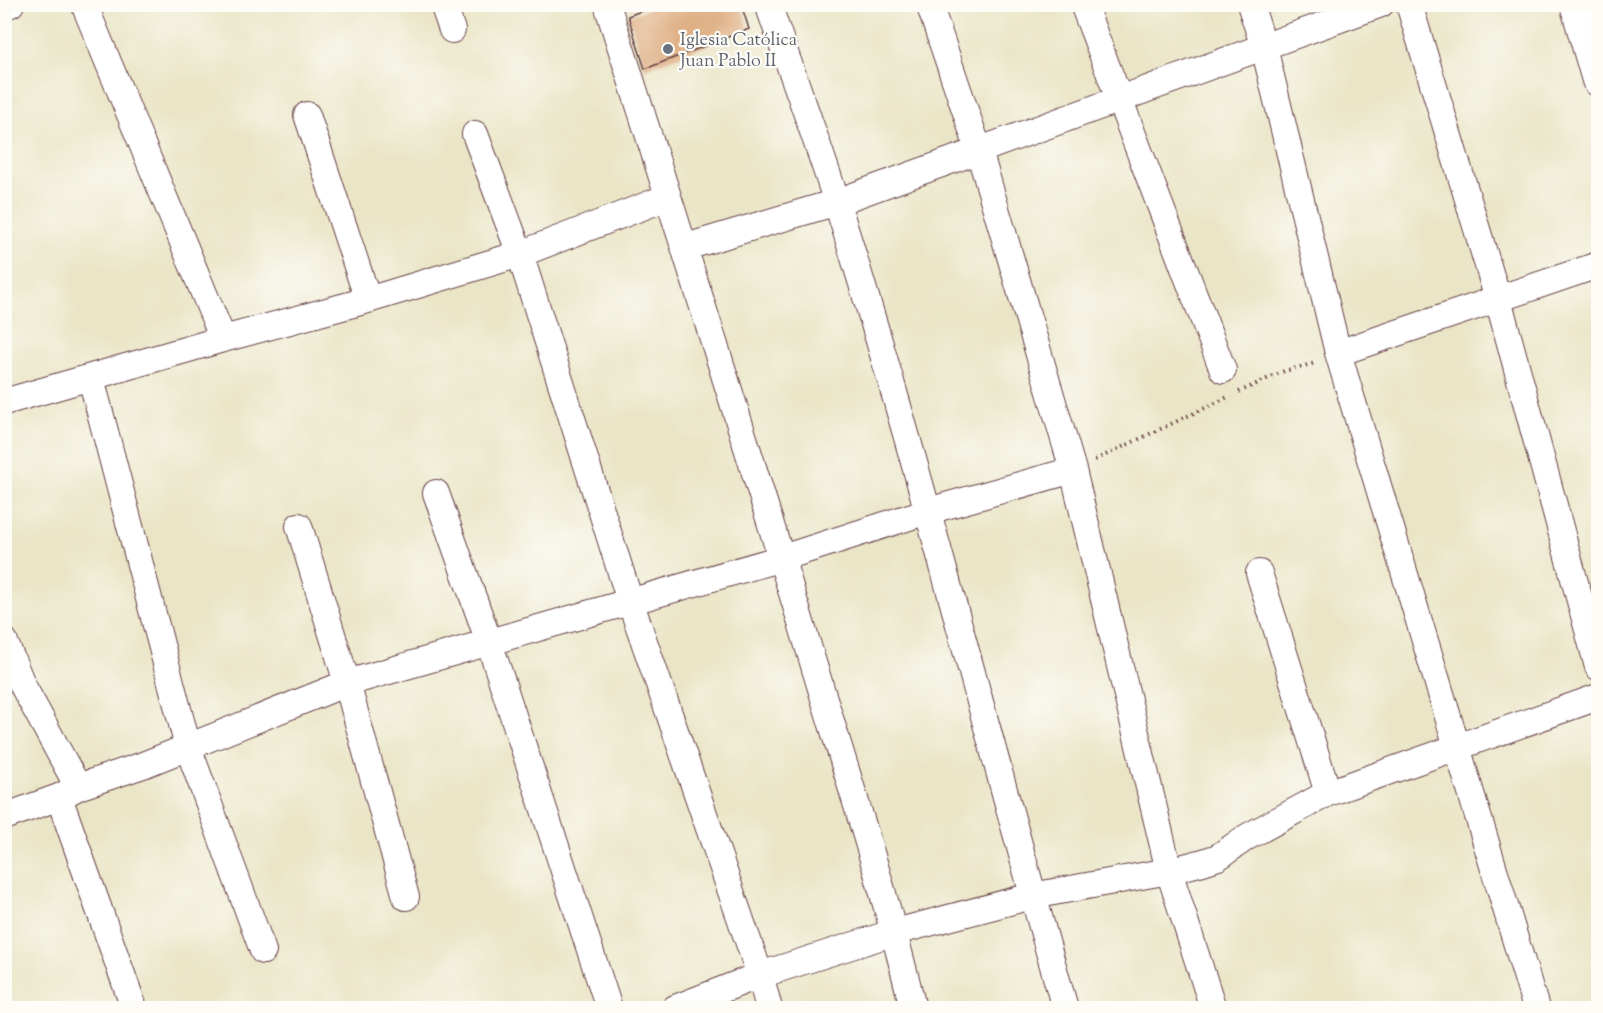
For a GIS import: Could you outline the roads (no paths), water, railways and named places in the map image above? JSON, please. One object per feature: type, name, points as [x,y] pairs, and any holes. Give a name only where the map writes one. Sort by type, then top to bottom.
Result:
[{"type":"street","points":[[4,6],[11,4]]},
{"type":"street","points":[[84,4],[223,339]]},
{"type":"street","points":[[443,4],[452,30]]},
{"type":"street","points":[[607,4],[686,247],[782,558],[895,932],[913,1008]]},
{"type":"street","points":[[768,4],[837,202],[928,510],[1032,896],[1065,1008]]},
{"type":"street","points":[[929,4],[979,151],[1073,470],[1169,871],[1213,1008]]},
{"type":"street","points":[[1083,4],[1223,370]]},
{"type":"street","points":[[1250,4],[1264,47],[1338,353],[1536,1008]]},
{"type":"street","points":[[686,247],[837,202],[1120,101],[1381,4]]},
{"type":"street","points":[[1409,4],[1498,299],[1599,667]]},
{"type":"street","points":[[1576,4],[1599,80]]},
{"type":"street","points":[[307,115],[368,300]]},
{"type":"street","points":[[475,134],[520,254],[630,601],[760,975],[769,1008]]},
{"type":"street","points":[[4,402],[368,300],[520,254],[668,197]]},
{"type":"street","points":[[1338,353],[1599,266]]},
{"type":"street","points":[[91,378],[188,747],[263,951]]},
{"type":"street","points":[[4,818],[347,683],[782,558],[928,510],[1073,470]]},
{"type":"street","points":[[436,492],[489,642],[609,1008]]},
{"type":"street","points":[[299,526],[347,683],[406,897]]},
{"type":"street","points":[[1259,573],[1328,793]]},
{"type":"street","points":[[4,640],[68,792],[134,1008]]},
{"type":"street","points":[[675,1008],[760,975],[895,932],[1032,896],[1169,871],[1218,857],[1247,837],[1328,793],[1599,697]]},
{"type":"place","name":"Iglesia Católica Juan Pablo II","points":[[668,49]]}]
